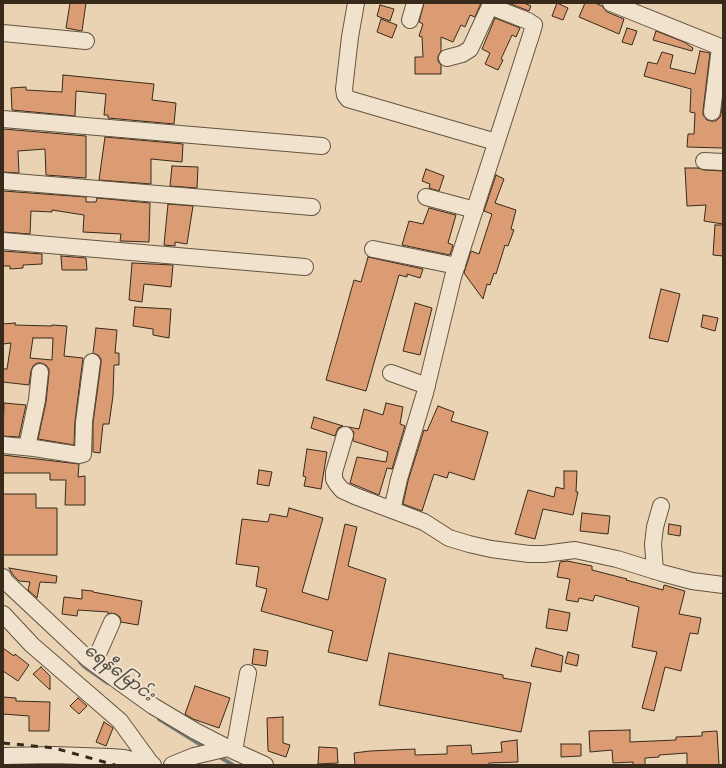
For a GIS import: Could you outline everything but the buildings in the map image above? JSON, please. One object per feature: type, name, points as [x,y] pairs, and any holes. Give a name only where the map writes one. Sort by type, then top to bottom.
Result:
[{"type":"street","points":[[356,3],[350,37],[344,89],[345,95],[348,99],[496,142]]},
{"type":"street","points":[[410,20],[415,3]]},
{"type":"street","points":[[611,3],[722,47],[712,112]]},
{"type":"street","points":[[392,510],[399,479],[427,386],[436,344],[457,266],[534,25],[490,4],[470,49],[462,54],[447,58]]},
{"type":"street","points":[[3,32],[86,41]]},
{"type":"street","points":[[3,119],[322,146]]},
{"type":"street","points":[[704,161],[723,162]]},
{"type":"street","points":[[3,181],[312,207]]},
{"type":"street","points":[[426,197],[475,210]]},
{"type":"street","points":[[3,240],[305,267]]},
{"type":"street","points":[[373,249],[457,266]]},
{"type":"street","points":[[3,445],[79,455],[83,454],[84,422],[92,362]]},
{"type":"street","points":[[27,447],[37,400],[40,372]]},
{"type":"street","points":[[390,373],[427,386]]},
{"type":"street","points":[[345,435],[334,472],[334,479],[342,490],[424,522],[449,538],[491,549],[529,554],[544,554],[575,550],[617,559],[692,581],[723,585]]},
{"type":"street","points":[[656,571],[653,544],[655,527],[661,506]]},
{"type":"street","points":[[3,577],[5,581],[53,627],[94,663],[154,706],[226,750],[266,765]]},
{"type":"street","points":[[3,614],[32,645],[120,721],[152,765]]},
{"type":"street","points":[[94,663],[112,622]]},
{"type":"street","points":[[226,750],[248,673]]},
{"type":"street","points":[[172,765],[186,758],[226,750]]},
{"type":"street","points":[[3,756],[54,755],[110,757],[124,758],[152,765]]},
{"type":"waterway","name":"ရေနီမြောင်း","points":[[80,662],[108,683]]},
{"type":"waterway","name":"ရေနီမြောင်း","points":[[159,719],[206,748]]},
{"type":"waterway","name":"ရေနီမြောင်း","points":[[218,756],[233,765]]},
{"type":"railway","points":[[3,743],[54,748],[115,765]]}]
